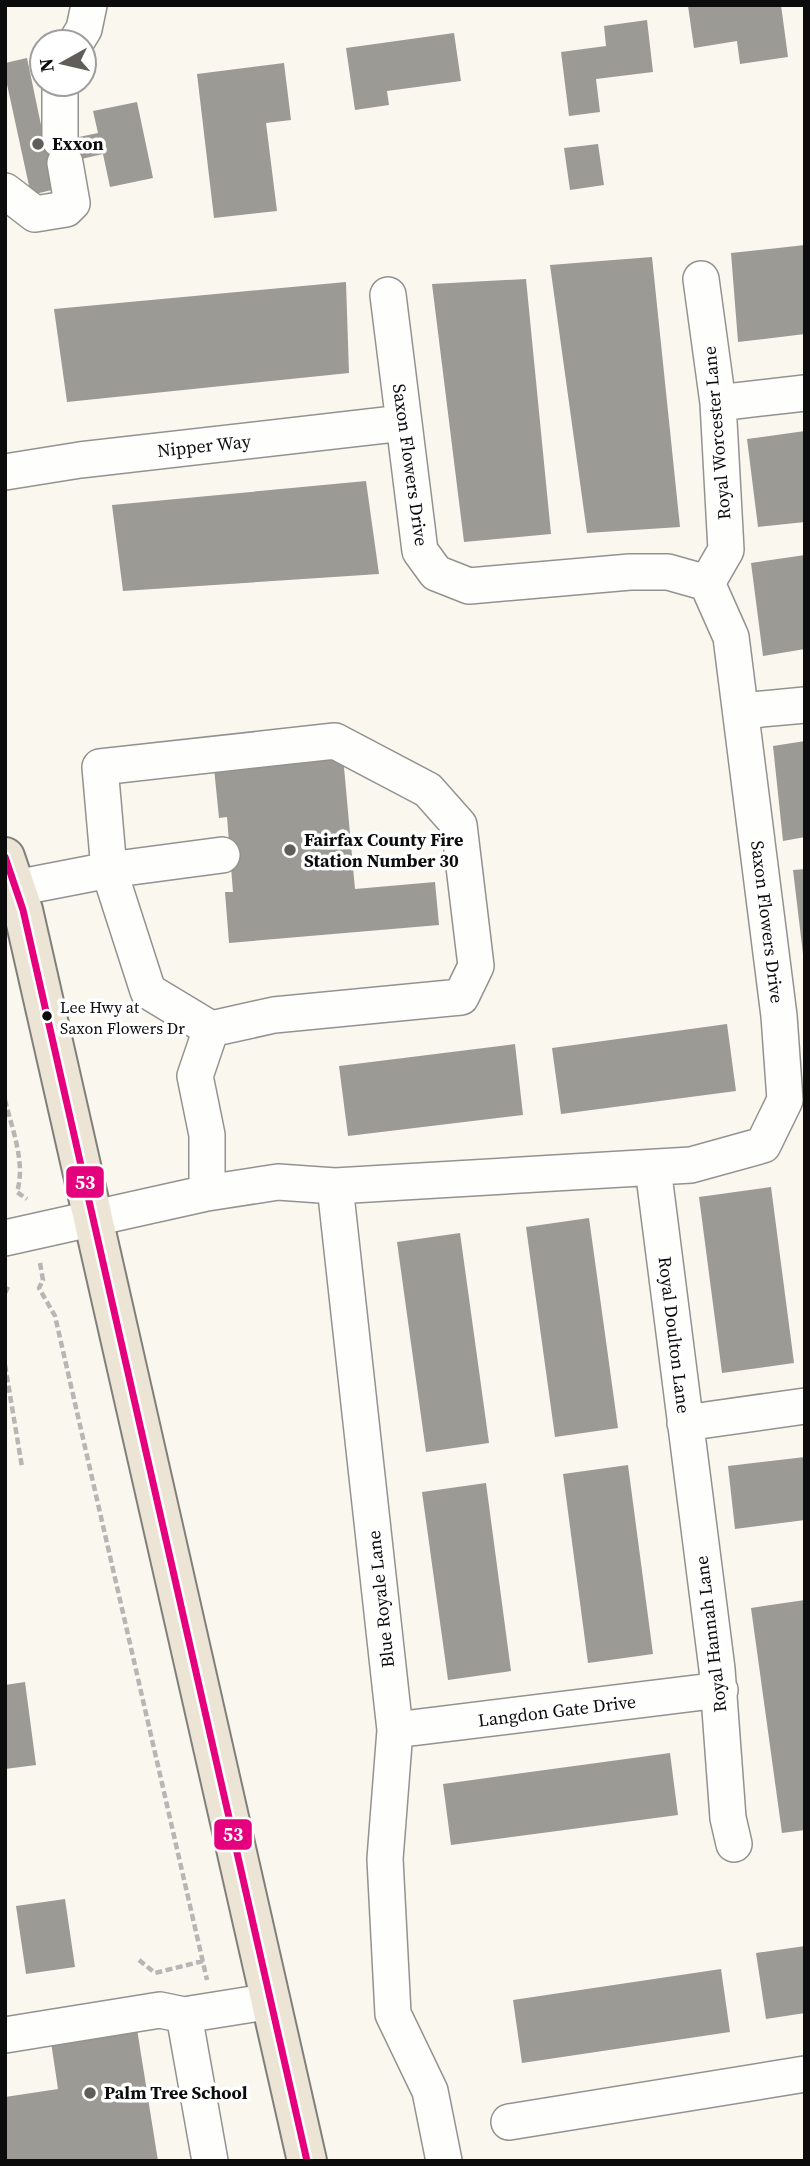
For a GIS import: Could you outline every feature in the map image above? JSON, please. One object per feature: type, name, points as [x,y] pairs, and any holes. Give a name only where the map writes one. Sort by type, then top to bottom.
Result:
[{"type":"main road","points":[[11,873],[307,2161]]},
{"type":"street","points":[[84,28],[89,5]]},
{"type":"street","points":[[5,191],[34,214],[66,209],[72,203],[62,152],[60,98]]},
{"type":"street","name":"Royal Worcester Lane","points":[[701,279],[718,403],[726,550],[707,583]]},
{"type":"street","name":"Saxon Flowers Drive","points":[[20,1235],[92,1221],[207,1193],[278,1181],[335,1186],[691,1165],[762,1145],[785,1100],[792,1014],[731,636],[707,583],[668,572],[630,572],[469,586],[436,573],[420,551],[388,295]]},
{"type":"street","points":[[718,403],[805,393]]},
{"type":"street","name":"Nipper Way","points":[[5,472],[80,460],[403,423]]},
{"type":"street","points":[[741,711],[805,705]]},
{"type":"street","points":[[335,741],[428,790],[459,825],[476,966],[461,997],[274,1015],[211,1029],[148,991],[109,870],[100,767],[335,741]]},
{"type":"street","points":[[11,873],[109,870],[222,855]]},
{"type":"street","points":[[207,1193],[207,1135],[195,1076],[211,1029]]},
{"type":"street","name":"Royal Doulton Lane","points":[[653,1168],[685,1423],[805,1406]]},
{"type":"street","name":"Blue Royale Lane","points":[[335,1186],[395,1730],[385,1859],[393,2014],[430,2091],[444,2161]]},
{"type":"street","name":"Royal Hannah Lane","points":[[685,1423],[720,1690],[729,1818],[734,1844]]},
{"type":"street","name":"Langdon Gate Drive","points":[[395,1730],[720,1690]]},
{"type":"street","points":[[5,2035],[160,2010],[199,2013],[272,2001]]},
{"type":"street","points":[[199,2013],[210,2161]]},
{"type":"street","points":[[509,2122],[805,2074]]},
{"type":"path","points":[[5,1100],[20,1164],[21,1179],[17,1192],[27,1199],[20,1235],[43,1280],[39,1288],[55,1315],[203,1961],[199,2013]]},
{"type":"path","points":[[5,1293],[9,1285]]},
{"type":"path","points":[[5,1365],[22,1467]]},
{"type":"path","points":[[139,1960],[155,1973],[203,1961]]},
{"type":"building","points":[[781,5],[788,57],[740,64],[737,41],[694,48],[688,6]]},
{"type":"building","points":[[647,20],[653,72],[596,79],[600,112],[569,116],[561,52],[606,46],[604,26]]},
{"type":"building","points":[[454,33],[461,81],[387,91],[389,105],[355,110],[346,48]]},
{"type":"building","points":[[27,58],[28,98],[35,98],[45,144],[98,133],[93,111],[137,102],[153,178],[110,187],[103,154],[51,166],[56,189],[31,195],[5,75],[5,63]]},
{"type":"building","points":[[284,63],[291,120],[266,123],[277,211],[214,218],[197,74]]},
{"type":"building","points":[[598,144],[604,185],[570,190],[564,148]]},
{"type":"building","points":[[805,245],[805,334],[738,342],[731,253]]},
{"type":"building","points":[[652,257],[680,527],[587,533],[550,265]]},
{"type":"building","points":[[526,279],[551,534],[464,542],[432,284]]},
{"type":"building","points":[[346,282],[349,373],[67,402],[54,309]]},
{"type":"building","points":[[805,431],[805,522],[758,527],[747,439]]},
{"type":"building","points":[[366,481],[379,574],[123,591],[112,505]]},
{"type":"building","points":[[805,555],[805,649],[763,656],[751,563]]},
{"type":"building","points":[[805,741],[805,837],[783,841],[773,746]]},
{"type":"building","name":"Fairfax County Fire Station Number 30","points":[[343,756],[355,889],[435,882],[439,925],[229,943],[225,892],[233,892],[227,817],[219,818],[214,768]]},
{"type":"building","points":[[805,869],[805,954],[803,954],[793,870]]},
{"type":"building","points":[[727,1024],[736,1091],[561,1114],[552,1048]]},
{"type":"building","points":[[515,1044],[523,1115],[348,1136],[339,1066]]},
{"type":"building","points":[[771,1187],[794,1363],[722,1373],[699,1197]]},
{"type":"building","points":[[589,1218],[618,1428],[555,1437],[526,1227]]},
{"type":"building","points":[[460,1233],[489,1443],[426,1452],[397,1242]]},
{"type":"building","points":[[805,1457],[805,1520],[735,1529],[728,1466]]},
{"type":"building","points":[[628,1465],[653,1654],[588,1663],[563,1474]]},
{"type":"building","points":[[486,1483],[511,1671],[448,1680],[422,1492]]},
{"type":"building","points":[[805,1600],[805,1830],[782,1833],[751,1608]]},
{"type":"building","points":[[25,1682],[36,1765],[5,1769],[5,1685]]},
{"type":"building","points":[[670,1753],[678,1815],[451,1845],[443,1784]]},
{"type":"building","points":[[65,1899],[75,1967],[26,1974],[16,1906]]},
{"type":"building","points":[[805,1946],[805,2013],[766,2019],[756,1953]]},
{"type":"building","points":[[721,1969],[730,2032],[522,2063],[513,2000]]},
{"type":"building","name":"Palm Tree School","points":[[137,2029],[158,2161],[5,2161],[5,2097],[58,2089],[51,2042]]},
{"type":"transit line","name":"53","points":[[5,857],[23,910],[307,2161]]},
{"type":"place","name":"Exxon","points":[[38,144]]},
{"type":"place","name":"Fairfax County Fire Station Number 30","points":[[290,850]]},
{"type":"place","name":"Lee Hwy at Saxon Flowers Dr","points":[[47,1016]]},
{"type":"place","name":"Palm Tree School","points":[[90,2093]]}]
